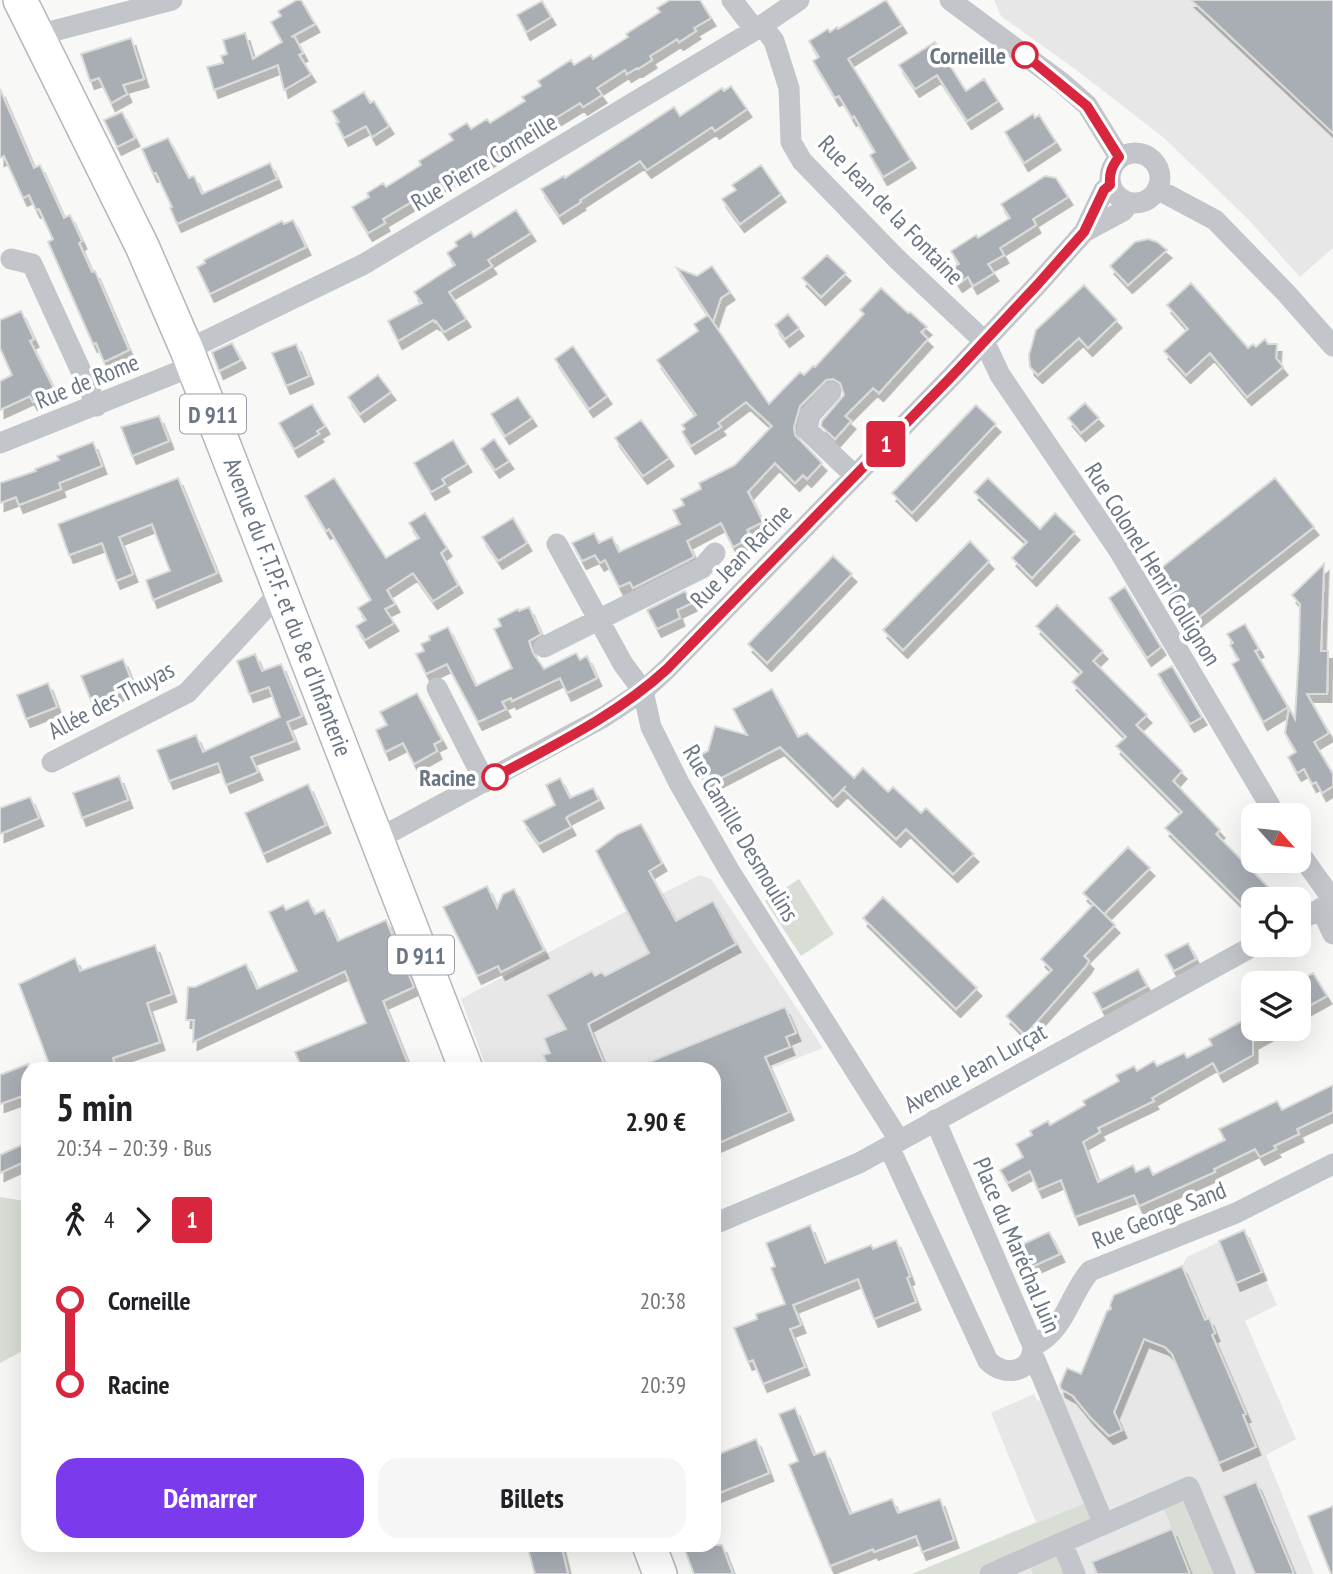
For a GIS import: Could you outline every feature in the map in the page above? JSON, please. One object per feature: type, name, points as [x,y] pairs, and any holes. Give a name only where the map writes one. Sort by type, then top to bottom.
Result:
[{"type":"main road","name":"Avenue du F.T.P.F. et du 8e d'Infanterie","points":[[20,0],[142,246],[190,358],[463,1062]]},
{"type":"main road","points":[[652,1552],[660,1574]]},
{"type":"street","points":[[38,35],[172,0]]},
{"type":"street","name":"Rue Jean de la Fontaine","points":[[732,0],[774,41],[789,89],[791,142],[802,161],[896,258],[984,341]]},
{"type":"street","name":"Rue Pierre Corneille","points":[[190,358],[364,264],[799,0]]},
{"type":"street","points":[[955,2],[1062,83],[1087,106],[1119,157]]},
{"type":"street","points":[[1139,152],[1156,163],[1160,176],[1157,189],[1150,198],[1140,203],[1129,203],[1117,196],[1110,185],[1110,175],[1119,157],[1139,152]]},
{"type":"street","name":"Rue Jean Racine","points":[[376,840],[603,718],[643,691],[984,341],[1084,232],[1104,190],[1110,185]]},
{"type":"street","points":[[1157,189],[1215,220],[1333,346]]},
{"type":"street","name":"Rue Jean Racine","points":[[1084,232],[1123,211],[1129,203]]},
{"type":"street","points":[[11,259],[32,264],[97,405]]},
{"type":"street","name":"Rue Colonel Henri Collignon","points":[[984,341],[1000,375],[1118,549],[1268,803]]},
{"type":"street","name":"Rue de Rome","points":[[0,443],[97,405],[190,358]]},
{"type":"street","points":[[831,392],[810,415],[807,430],[855,476]]},
{"type":"street","name":"Rue Camille Desmoulins","points":[[557,544],[623,664],[643,691],[651,727],[678,783],[894,1143]]},
{"type":"street","points":[[544,647],[702,568],[715,554]]},
{"type":"street","name":"Allée des Thuyas","points":[[52,762],[187,693],[272,600],[283,595]]},
{"type":"street","points":[[437,688],[485,782]]},
{"type":"street","points":[[1311,873],[1329,903],[1333,934]]},
{"type":"street","points":[[1311,913],[1329,903]]},
{"type":"street","name":"Avenue Jean Lurçat","points":[[721,1221],[859,1163],[1241,953]]},
{"type":"street","name":"Place du Maréchal Juin","points":[[894,1143],[988,1361],[996,1369],[1006,1372],[1028,1363],[1033,1350],[935,1120]]},
{"type":"street","name":"Rue George Sand","points":[[1033,1350],[1054,1333],[1080,1282],[1090,1271],[1236,1213],[1333,1164]]},
{"type":"street","points":[[1033,1350],[1104,1524]]},
{"type":"street","points":[[990,1574],[1189,1488],[1226,1574]]},
{"type":"street","points":[[1062,1543],[1075,1574]]},
{"type":"shaded area","points":[[994,0],[1333,0],[1333,248],[1300,277],[1248,219],[1164,138],[1001,16]]},
{"type":"shaded area","points":[[700,875],[711,879],[823,1048],[721,1088],[721,1062],[484,1062],[461,999]]},
{"type":"shaded area","points":[[799,879],[834,934],[801,956],[765,901]]},
{"type":"shaded area","points":[[0,1197],[21,1200],[21,1352],[0,1363]]},
{"type":"shaded area","points":[[1244,1230],[1277,1305],[1245,1321],[1296,1439],[1266,1455],[1314,1574],[912,1574],[1036,1522],[991,1413],[1034,1394],[1037,1401],[1061,1393],[1063,1389],[1059,1388],[1067,1368],[1081,1374],[1114,1295],[1182,1266],[1187,1257]]},
{"type":"shaded area","points":[[1179,1501],[1185,1501],[1218,1574],[1190,1574],[1164,1509]]},
{"type":"shaded area","points":[[1086,1503],[1093,1524],[976,1574],[912,1574]]},
{"type":"shaded area","points":[[1058,1553],[1068,1574],[1033,1574],[1029,1563]]},
{"type":"building","points":[[301,0],[315,24],[291,37],[294,36],[303,53],[299,55],[311,74],[284,90],[278,65],[214,90],[207,67],[223,63],[221,56],[227,54],[223,40],[245,33],[253,59],[282,42],[271,22],[281,16],[278,11]]},
{"type":"building","points":[[670,0],[700,0],[711,18],[694,28],[696,31],[679,42],[677,39],[650,56],[652,60],[638,69],[627,74],[625,70],[597,88],[602,95],[583,107],[580,103],[523,138],[521,135],[494,151],[496,155],[471,169],[469,166],[435,187],[437,191],[420,201],[418,198],[383,219],[385,223],[368,233],[352,207],[369,197],[367,193],[383,183],[386,187],[421,165],[419,161],[453,140],[449,134],[467,123],[471,129],[487,119],[490,123],[525,101],[522,97],[541,86],[538,81],[571,60],[574,65],[591,55],[593,59],[628,37],[626,34],[660,12],[657,8]]},
{"type":"building","points":[[886,0],[902,25],[848,59],[911,160],[883,177],[870,155],[875,152],[854,116],[852,118],[839,96],[835,98],[813,61],[819,57],[809,41],[828,29],[830,32],[837,27],[838,29]]},
{"type":"building","points":[[1191,0],[1333,0],[1333,133],[1202,10]]},
{"type":"building","points":[[542,1],[551,17],[526,32],[517,15]]},
{"type":"building","points":[[131,38],[144,79],[123,85],[127,94],[111,103],[99,78],[90,81],[81,54]]},
{"type":"building","points":[[935,42],[966,91],[984,79],[998,101],[967,121],[937,75],[915,89],[899,65]]},
{"type":"building","points":[[731,86],[747,109],[715,131],[712,127],[647,170],[640,161],[559,216],[541,189],[564,176],[565,178],[674,107],[680,116],[722,88],[724,91]]},
{"type":"building","points":[[0,89],[34,168],[40,165],[64,218],[70,215],[82,241],[79,243],[92,272],[95,271],[129,350],[104,362],[96,343],[93,344],[48,242],[53,239],[39,209],[36,210],[29,195],[23,198],[4,156],[0,158]]},
{"type":"building","points":[[364,92],[370,103],[374,101],[389,126],[372,137],[366,126],[344,138],[332,111]]},
{"type":"building","points":[[122,112],[135,138],[117,147],[104,120]]},
{"type":"building","points":[[1033,114],[1035,118],[1039,115],[1056,142],[1024,163],[1005,132]]},
{"type":"building","points":[[168,138],[189,178],[194,176],[202,194],[270,163],[277,179],[177,224],[170,208],[172,207],[142,149]]},
{"type":"building","points":[[761,165],[781,194],[740,224],[722,199],[736,190],[732,185]]},
{"type":"building","points":[[1045,176],[1056,178],[1068,197],[1033,219],[1036,225],[1000,248],[1004,255],[988,264],[994,273],[973,286],[968,277],[958,284],[949,270],[959,264],[951,251],[1010,218],[1001,204]]},
{"type":"building","points":[[516,210],[531,233],[488,260],[492,266],[449,292],[466,319],[444,332],[433,320],[398,341],[388,321],[422,303],[414,292],[455,265],[447,253],[457,246],[455,242],[471,232],[474,237]]},
{"type":"building","points":[[293,220],[306,247],[210,294],[197,267],[205,263],[204,260],[282,221],[284,224]]},
{"type":"building","points":[[1148,239],[1167,250],[1128,285],[1110,266],[1135,242]]},
{"type":"building","points":[[827,255],[846,273],[821,297],[802,278]]},
{"type":"building","points":[[712,266],[730,292],[721,298],[713,322],[677,268],[697,276]]},
{"type":"building","points":[[1191,283],[1248,348],[1253,344],[1256,347],[1265,339],[1268,344],[1277,344],[1276,358],[1283,367],[1247,397],[1210,353],[1186,375],[1164,351],[1188,329],[1167,305]]},
{"type":"building","points":[[1084,285],[1117,320],[1088,348],[1079,338],[1038,375],[1030,367],[1029,355],[1036,330]]},
{"type":"building","points":[[881,288],[927,327],[921,332],[928,339],[879,393],[873,388],[845,416],[851,421],[835,439],[821,426],[822,421],[844,395],[840,383],[833,379],[826,380],[800,406],[794,427],[795,435],[822,463],[807,479],[803,475],[795,483],[775,463],[748,492],[763,522],[747,530],[751,537],[733,547],[721,523],[687,541],[694,557],[633,588],[630,582],[619,587],[605,560],[600,563],[595,555],[582,561],[572,543],[594,533],[599,543],[612,537],[619,552],[680,524],[673,510],[684,505],[681,499],[701,489],[699,483],[735,465],[772,426],[746,402],[718,423],[721,427],[691,446],[682,432],[685,429],[682,425],[696,415],[657,360],[698,331],[694,324],[708,315],[769,404],[800,372],[804,375],[815,367],[864,314],[860,310]]},
{"type":"building","points":[[21,311],[34,339],[30,341],[55,391],[33,402],[30,396],[0,410],[0,381],[12,375],[0,348],[0,320]]},
{"type":"building","points":[[788,314],[799,328],[785,339],[775,325]]},
{"type":"building","points":[[232,343],[241,360],[219,371],[212,352]]},
{"type":"building","points":[[296,344],[309,376],[286,386],[272,353]]},
{"type":"building","points":[[573,346],[607,396],[589,409],[555,359]]},
{"type":"building","points":[[378,375],[391,392],[360,414],[348,397]]},
{"type":"building","points":[[518,397],[532,418],[505,436],[491,414]]},
{"type":"building","points":[[1085,403],[1099,418],[1081,433],[1068,418]]},
{"type":"building","points":[[312,404],[325,426],[317,431],[319,434],[294,449],[279,423]]},
{"type":"building","points":[[976,405],[996,424],[912,513],[892,493]]},
{"type":"building","points":[[159,416],[169,441],[132,456],[121,427]]},
{"type":"building","points":[[641,420],[669,458],[643,476],[615,438]]},
{"type":"building","points":[[494,439],[509,461],[495,470],[481,449]]},
{"type":"building","points":[[453,440],[467,464],[442,479],[445,484],[431,492],[414,463]]},
{"type":"building","points":[[93,442],[102,466],[59,483],[61,489],[19,505],[16,497],[0,503],[0,483],[36,471],[35,469],[59,460],[57,456]]},
{"type":"building","points":[[178,478],[217,573],[153,600],[146,580],[170,571],[152,524],[119,537],[133,574],[116,581],[102,543],[69,555],[58,524]]},
{"type":"building","points":[[334,478],[386,558],[419,538],[409,523],[425,513],[447,548],[441,553],[458,585],[433,601],[413,573],[387,590],[395,604],[385,609],[394,623],[365,640],[356,626],[366,620],[358,608],[371,600],[329,529],[326,531],[305,496]]},
{"type":"building","points":[[988,478],[1040,529],[1055,513],[1075,532],[1032,578],[1012,558],[1027,542],[974,492]]},
{"type":"building","points":[[1275,478],[1314,527],[1189,625],[1156,572]]},
{"type":"building","points":[[513,518],[527,543],[498,561],[482,537]]},
{"type":"building","points":[[970,541],[989,561],[903,650],[883,630]]},
{"type":"building","points":[[833,556],[852,574],[767,663],[748,644]]},
{"type":"building","points":[[1324,564],[1321,651],[1328,651],[1327,694],[1307,694],[1329,733],[1314,742],[1333,774],[1333,786],[1322,793],[1316,782],[1312,784],[1304,769],[1297,773],[1288,757],[1296,752],[1285,733],[1289,708],[1295,719],[1299,651],[1300,604],[1292,595]]},
{"type":"building","points":[[1125,587],[1161,647],[1147,658],[1109,598]]},
{"type":"building","points":[[685,591],[692,603],[677,610],[680,618],[657,629],[647,610]]},
{"type":"building","points":[[1057,605],[1103,651],[1093,661],[1147,715],[1136,725],[1182,771],[1173,781],[1220,830],[1216,834],[1241,859],[1241,873],[1254,873],[1268,887],[1241,887],[1241,903],[1165,828],[1182,812],[1116,746],[1126,737],[1072,682],[1082,672],[1036,626]]},
{"type":"building","points":[[529,607],[541,634],[529,641],[533,653],[544,669],[576,653],[580,660],[587,656],[597,678],[567,693],[560,678],[512,701],[511,698],[502,702],[506,709],[478,722],[447,664],[426,674],[416,654],[424,651],[421,644],[430,640],[429,636],[448,627],[476,686],[512,668],[494,629],[501,626],[498,619],[518,609],[519,611]]},
{"type":"building","points":[[1245,624],[1259,649],[1255,651],[1288,707],[1263,722],[1232,664],[1239,660],[1227,634]]},
{"type":"building","points":[[255,654],[262,671],[281,664],[302,716],[287,722],[295,741],[251,757],[258,772],[226,785],[218,763],[169,781],[157,750],[196,735],[203,752],[280,717],[269,687],[249,694],[237,661]]},
{"type":"building","points":[[123,659],[134,687],[92,703],[81,676]]},
{"type":"building","points":[[1172,666],[1202,717],[1190,724],[1158,674]]},
{"type":"building","points":[[48,683],[57,707],[26,719],[17,695]]},
{"type":"building","points":[[772,689],[798,737],[807,733],[854,778],[863,768],[888,792],[893,787],[921,813],[926,808],[974,854],[953,874],[906,829],[896,839],[843,789],[833,799],[780,747],[706,786],[692,759],[708,751],[715,726],[747,735],[733,709]]},
{"type":"building","points":[[417,693],[442,740],[434,744],[437,751],[414,764],[403,743],[385,752],[376,730],[387,725],[380,712]]},
{"type":"building","points":[[119,776],[128,800],[82,818],[73,793]]},
{"type":"building","points":[[560,778],[570,798],[593,788],[599,800],[568,816],[566,818],[571,827],[539,844],[523,821],[555,805],[546,785]]},
{"type":"building","points":[[308,784],[326,825],[263,854],[245,813]]},
{"type":"building","points":[[30,797],[39,818],[0,834],[0,808]]},
{"type":"building","points":[[641,824],[662,863],[649,871],[676,921],[713,901],[736,944],[588,1024],[603,1062],[546,1062],[543,1055],[550,1053],[544,1038],[566,1029],[547,995],[592,971],[595,976],[602,972],[605,976],[649,953],[596,851],[618,834]]},
{"type":"building","points":[[1128,847],[1150,868],[1104,914],[1083,893]]},
{"type":"building","points":[[487,886],[497,908],[503,894],[514,889],[544,950],[501,972],[498,966],[477,976],[443,907]]},
{"type":"building","points":[[883,897],[977,988],[956,1009],[863,918]]},
{"type":"building","points":[[308,900],[315,914],[324,910],[338,941],[386,920],[414,987],[383,1001],[407,1062],[299,1062],[295,1052],[366,1023],[345,971],[193,1042],[194,1020],[186,1020],[188,987],[195,987],[246,964],[257,989],[297,971],[269,912],[283,905],[286,910]]},
{"type":"building","points":[[1094,904],[1115,925],[1084,956],[1089,961],[1086,966],[1025,1035],[1006,1016],[1052,970],[1041,959]]},
{"type":"building","points":[[1188,943],[1196,959],[1174,971],[1165,955]]},
{"type":"building","points":[[155,945],[172,994],[147,1003],[160,1042],[113,1058],[114,1062],[48,1062],[19,984],[75,958],[80,971]]},
{"type":"building","points":[[1138,969],[1147,986],[1102,1010],[1093,993]]},
{"type":"building","points":[[1313,973],[1327,996],[1311,1005]]},
{"type":"building","points":[[785,1007],[796,1033],[786,1037],[790,1047],[765,1057],[789,1112],[721,1142],[721,1062],[649,1062]]},
{"type":"building","points":[[1241,1022],[1241,1041],[1253,1041],[1253,1055],[1219,1074],[1213,1063],[1152,1098],[1154,1101],[1098,1128],[1100,1132],[1083,1142],[1098,1182],[1133,1165],[1136,1172],[1149,1166],[1153,1175],[1225,1140],[1219,1129],[1277,1101],[1282,1110],[1333,1085],[1333,1112],[1297,1129],[1299,1134],[1274,1146],[1276,1149],[1260,1157],[1255,1149],[1214,1169],[1215,1172],[1139,1206],[1134,1195],[1075,1217],[1061,1180],[1038,1190],[1030,1171],[1008,1183],[1000,1170],[1023,1157],[1016,1144],[1032,1135],[1030,1131],[1048,1121],[1050,1125],[1085,1105],[1083,1101],[1119,1081],[1116,1075],[1134,1066],[1137,1071],[1154,1061],[1157,1066],[1184,1053],[1187,1058],[1212,1045],[1209,1039]]},
{"type":"building","points":[[21,1067],[21,1096],[0,1104],[0,1075]]},
{"type":"building","points":[[21,1145],[21,1163],[0,1173],[0,1155]]},
{"type":"building","points":[[810,1225],[825,1263],[871,1245],[873,1249],[896,1240],[910,1276],[907,1278],[916,1302],[874,1319],[858,1279],[793,1305],[801,1325],[790,1329],[805,1367],[763,1384],[753,1360],[748,1362],[734,1328],[757,1319],[756,1314],[785,1304],[771,1268],[775,1266],[766,1243]]},
{"type":"building","points":[[1244,1230],[1262,1272],[1236,1283],[1219,1241]]},
{"type":"building","points":[[1049,1232],[1060,1254],[1029,1268],[1019,1246]]},
{"type":"building","points":[[1182,1266],[1205,1320],[1209,1318],[1215,1333],[1212,1335],[1246,1414],[1243,1415],[1256,1447],[1219,1463],[1172,1354],[1165,1347],[1144,1339],[1114,1412],[1122,1430],[1109,1436],[1060,1385],[1067,1368],[1081,1374],[1107,1311],[1111,1309],[1114,1295]]},
{"type":"building","points":[[795,1408],[814,1455],[825,1451],[850,1514],[892,1499],[898,1513],[940,1499],[954,1540],[922,1552],[916,1536],[830,1566],[789,1465],[798,1461],[779,1414]]},
{"type":"building","points":[[756,1439],[769,1473],[721,1492],[721,1453]]},
{"type":"building","points":[[1256,1482],[1294,1574],[1255,1574],[1223,1496]]},
{"type":"building","points":[[1333,1506],[1333,1574],[1331,1574],[1308,1516]]},
{"type":"building","points":[[1172,1529],[1190,1574],[1097,1574],[1092,1562]]},
{"type":"building","points":[[722,1545],[733,1574],[694,1574],[686,1552],[721,1552]]},
{"type":"building","points":[[529,1552],[563,1552],[568,1574],[535,1574]]},
{"type":"bus line","name":"1","points":[[495,777],[603,718],[643,691],[667,669],[952,376],[1084,232],[1104,190],[1110,185],[1113,165],[1119,157],[1087,106],[1025,55]]},
{"type":"place","name":"Corneille","points":[[1025,55]]},
{"type":"place","name":"Racine","points":[[495,777]]}]
